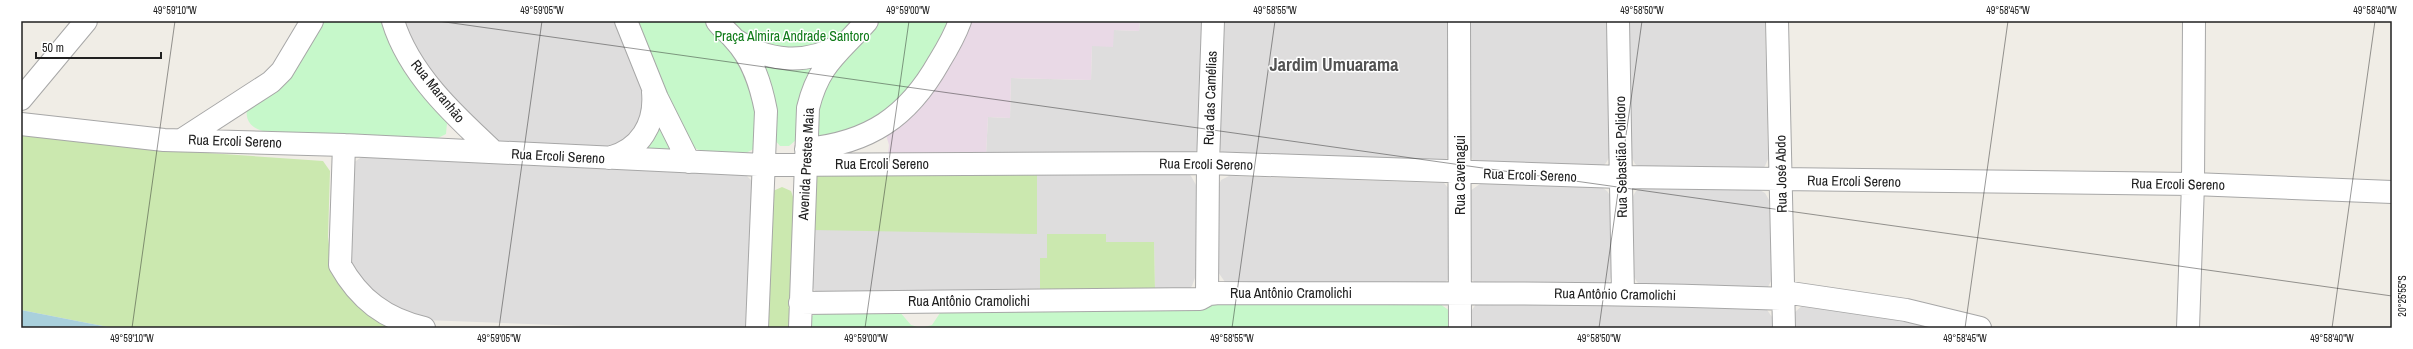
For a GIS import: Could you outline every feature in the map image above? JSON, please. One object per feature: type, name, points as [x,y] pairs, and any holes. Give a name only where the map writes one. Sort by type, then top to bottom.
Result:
[{"type":"street","points":[[21,99],[86,21]]},
{"type":"street","points":[[183,139],[271,82],[282,71],[312,21]]},
{"type":"street","name":"Rua Maranhão","points":[[393,21],[410,57],[427,82],[464,124],[494,152]]},
{"type":"street","points":[[626,21],[651,84],[689,162]]},
{"type":"street","points":[[717,21],[734,39],[752,66],[764,98],[766,125],[763,165],[757,328]]},
{"type":"street","name":"Avenida Prestes Maia","points":[[800,328],[807,114],[811,95],[824,67],[867,21]]},
{"type":"street","points":[[805,157],[847,143],[875,130],[895,117],[921,91],[950,43],[960,21]]},
{"type":"street","name":"Rua das Camélias","points":[[1207,295],[1208,163],[1213,21]]},
{"type":"street","name":"Rua Cavenagui","points":[[1459,21],[1460,328]]},
{"type":"street","name":"Rua Sebastião Polidoro","points":[[1618,21],[1623,294]]},
{"type":"street","name":"Rua José Abdo","points":[[1777,21],[1784,328]]},
{"type":"street","points":[[2188,328],[2193,184],[2194,21]]},
{"type":"street","points":[[734,39],[758,53],[788,59],[819,55],[846,42]]},
{"type":"street","points":[[608,158],[632,148],[646,131],[652,116],[654,104],[651,84]]},
{"type":"street","name":"Rua Ercoli Sereno","points":[[21,124],[164,140],[183,139],[344,145],[763,165],[805,157],[878,164],[1208,163],[1460,173],[1621,177],[2193,184],[2392,192]]},
{"type":"street","points":[[875,130],[882,146],[878,164]]},
{"type":"street","points":[[344,145],[340,265],[357,291],[374,306],[394,319],[424,328]]},
{"type":"street","name":"Rua Antônio Cramolichi","points":[[800,303],[1200,299],[1207,295],[1219,293],[1784,295],[1906,310],[1980,328]]},
{"type":"shaded area","points":[[401,21],[617,21],[643,87],[645,104],[636,131],[615,148],[495,141],[433,77]]},
{"type":"shaded area","points":[[969,21],[1140,21],[1139,31],[1114,30],[1113,47],[1092,46],[1091,80],[1011,78],[1010,118],[988,117],[986,155],[888,154],[889,145],[886,135]]},
{"type":"shaded area","points":[[1140,21],[1203,21],[1199,146],[1195,152],[1191,155],[986,155],[988,117],[1010,118],[1011,78],[1091,80],[1092,46],[1114,30],[1139,31]]},
{"type":"shaded area","points":[[1223,21],[1450,21],[1449,156],[1444,161],[1222,154],[1219,146]]},
{"type":"shaded area","points":[[1468,21],[1608,21],[1610,156],[1603,166],[1477,163],[1473,161],[1469,152]]},
{"type":"shaded area","points":[[1629,21],[1765,21],[1768,159],[1762,169],[1638,166],[1635,164],[1631,156]]},
{"type":"shaded area","points":[[363,156],[746,175],[753,182],[746,328],[634,328],[425,320],[411,317],[373,296],[349,263],[353,163]]},
{"type":"shaded area","points":[[1037,172],[1188,173],[1196,185],[1196,275],[1192,286],[1189,289],[1155,290],[1154,242],[1106,242],[1106,234],[1047,234],[1047,258],[1040,258],[1040,291],[816,292],[811,286],[812,230]]},
{"type":"shaded area","points":[[1229,176],[1444,183],[1449,189],[1450,278],[1444,283],[1225,282],[1218,272],[1218,187],[1221,180]]},
{"type":"shaded area","points":[[1480,184],[1600,186],[1607,191],[1611,197],[1612,275],[1609,282],[1605,285],[1476,283],[1473,281],[1471,278],[1470,191]]},
{"type":"shaded area","points":[[1643,187],[1758,189],[1765,193],[1769,200],[1772,279],[1768,287],[1764,289],[1641,285],[1637,282],[1633,275],[1632,198],[1636,191]]},
{"type":"shaded area","points":[[1478,301],[1765,307],[1772,317],[1773,328],[1469,328],[1470,313]]},
{"type":"shaded area","points":[[1808,304],[1946,328],[1793,328],[1795,312],[1803,305]]},
{"type":"green space","points":[[320,21],[383,21],[447,123],[446,134],[436,139],[263,131],[253,126],[248,120],[247,109]]},
{"type":"green space","points":[[636,21],[709,21],[737,55],[756,99],[756,146],[753,149],[744,153],[736,153],[707,152],[695,148],[680,127],[654,68]]},
{"type":"green space","name":"Praça Almira Andrade Santoro","points":[[726,21],[858,21],[842,36],[803,51],[761,46]]},
{"type":"green space","points":[[875,21],[951,21],[914,86],[875,120],[822,138],[818,134],[814,121],[820,89],[835,68]]},
{"type":"green space","points":[[759,62],[817,64],[796,140],[789,146],[780,146],[774,139]]},
{"type":"green space","points":[[660,127],[670,149],[645,149]]},
{"type":"green space","points":[[21,134],[164,150],[323,161],[330,171],[328,237],[332,267],[395,328],[113,328],[21,310]]},
{"type":"green space","points":[[1037,172],[1037,234],[812,230],[815,179],[817,176]]},
{"type":"green space","points":[[782,187],[791,191],[794,200],[790,328],[765,328],[773,191]]},
{"type":"green space","points":[[1047,234],[1106,234],[1106,242],[1154,242],[1155,290],[1040,291],[1040,258],[1047,258]]},
{"type":"green space","points":[[1212,303],[1440,304],[1450,311],[1452,328],[921,328],[932,325],[942,310]]},
{"type":"green space","points":[[899,311],[911,325],[921,328],[808,328],[810,318],[816,313]]},
{"type":"water","points":[[21,310],[113,328],[21,327]]},
{"type":"district","name":"Jardim Umuarama","points":[[1334,65]]}]
